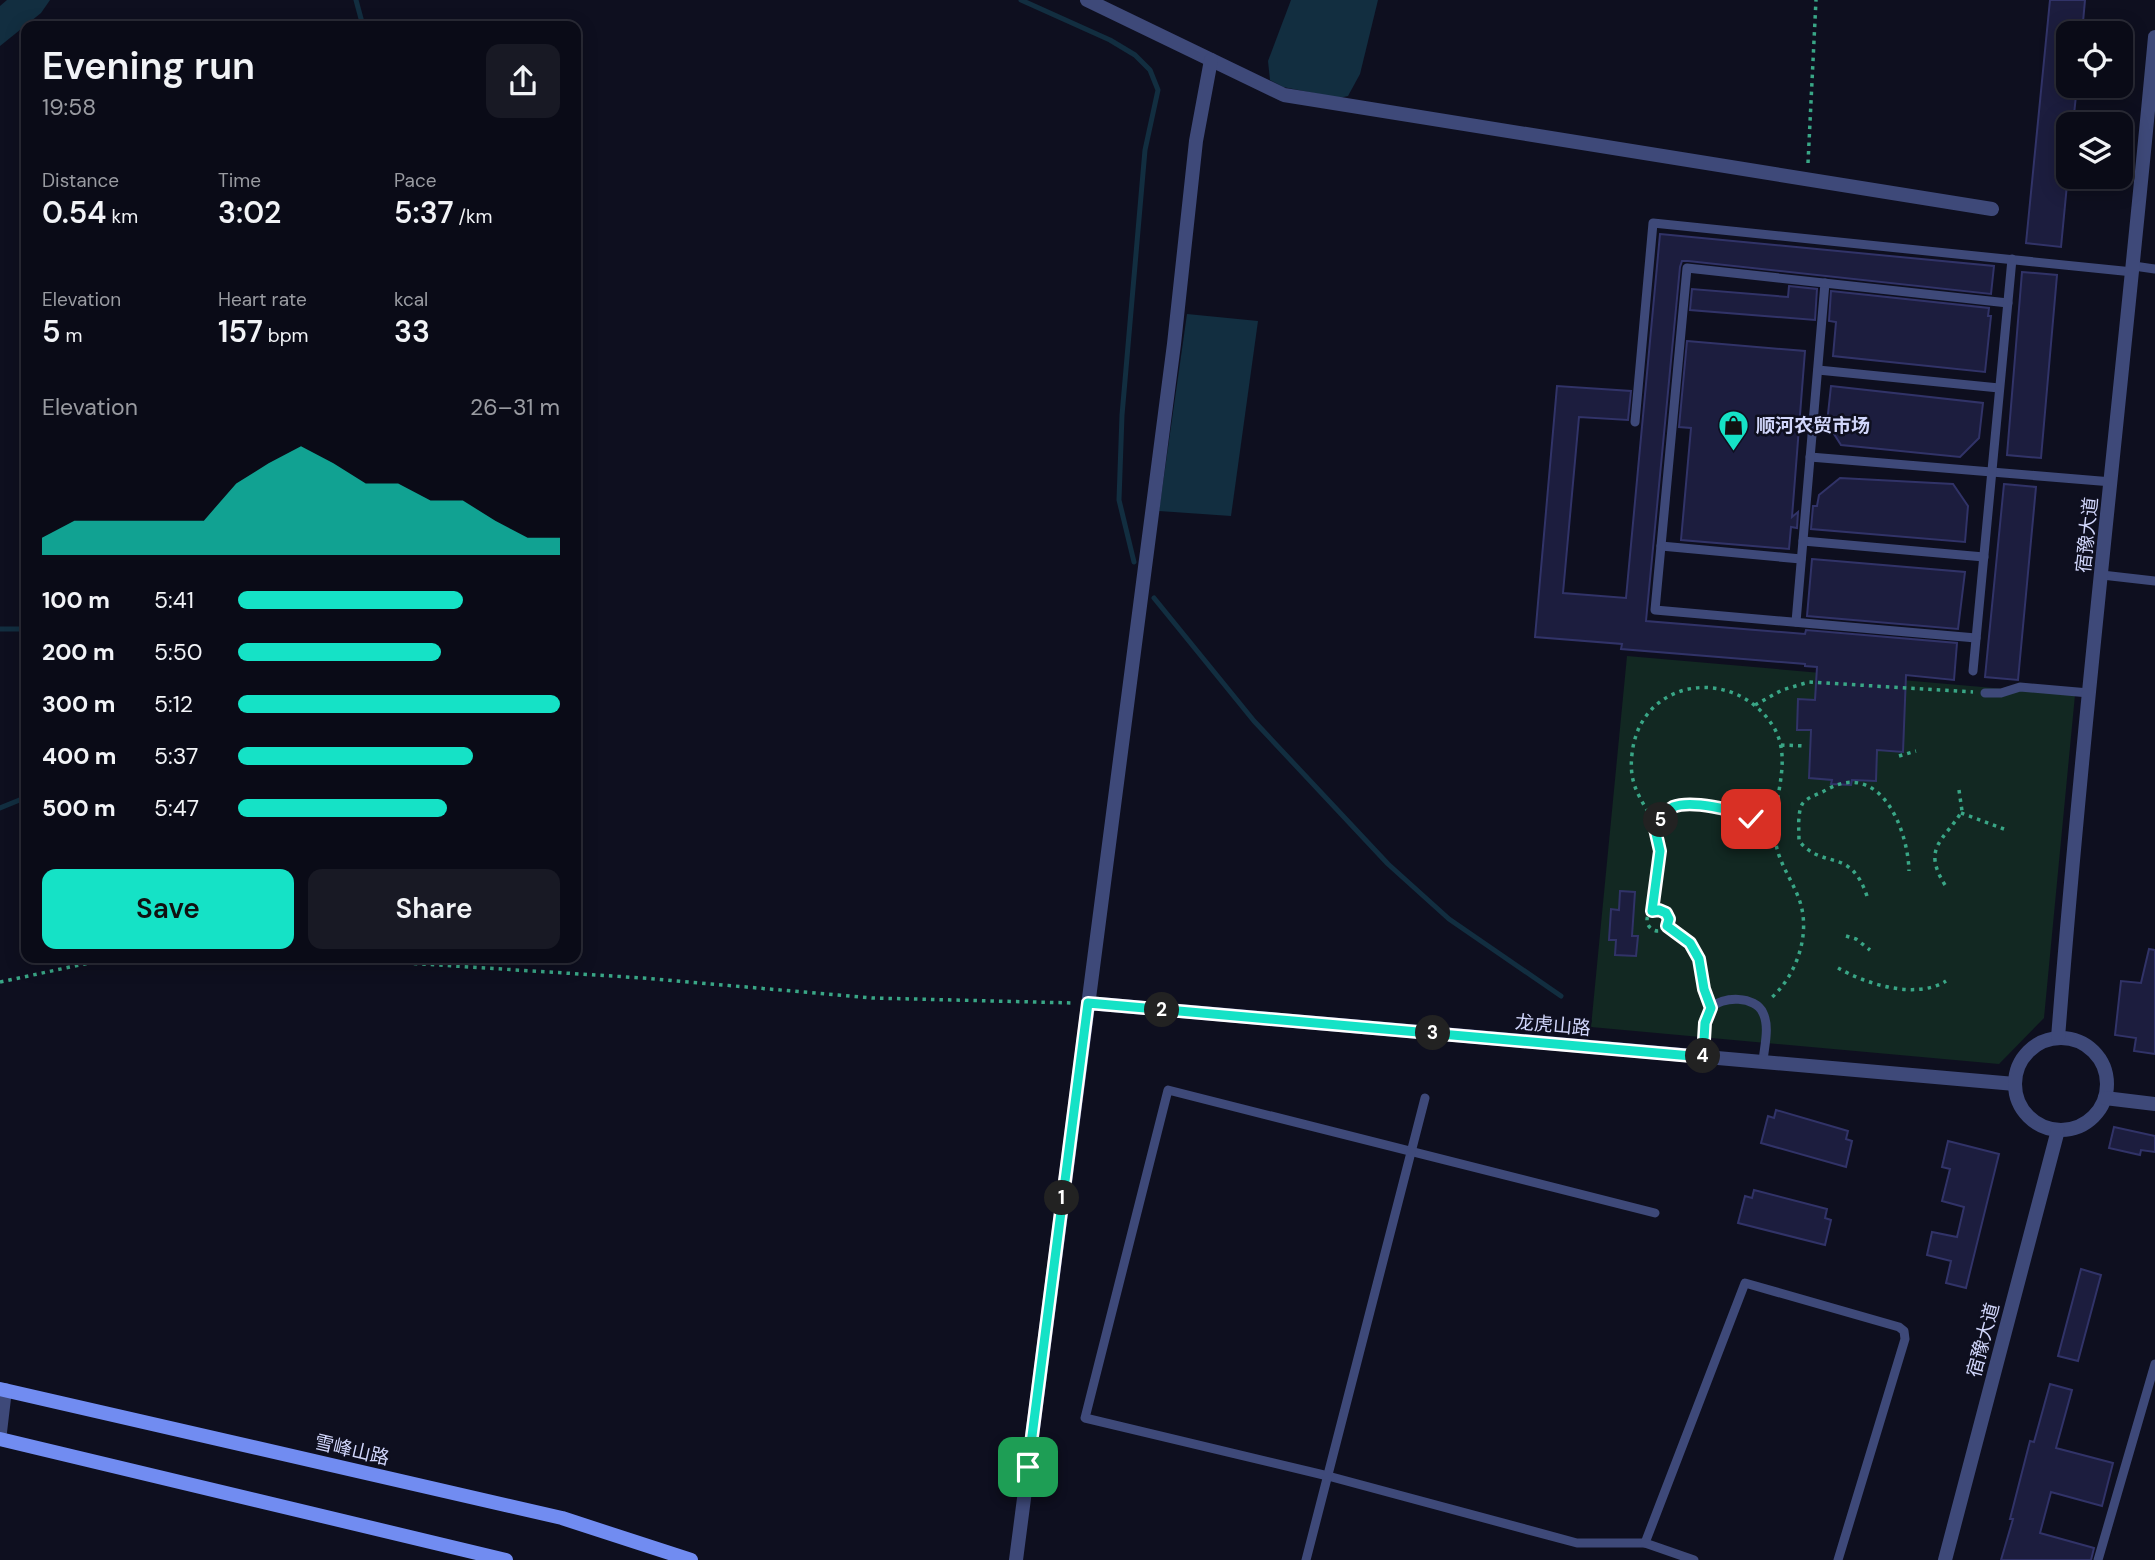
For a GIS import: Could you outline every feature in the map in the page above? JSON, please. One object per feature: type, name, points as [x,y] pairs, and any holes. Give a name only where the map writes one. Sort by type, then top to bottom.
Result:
[{"type":"main road","name":"雪峰山路","points":[[3,1389],[562,1518],[691,1560]]},
{"type":"main road","points":[[0,1439],[506,1560]]},
{"type":"street","points":[[1087,0],[1284,95],[1992,209]]},
{"type":"street","name":"宿豫大道","points":[[2058,1038],[2073,845],[2112,482],[2155,37]]},
{"type":"street","points":[[1016,1560],[1174,344],[1196,141],[1211,60]]},
{"type":"street","name":"龙虎山路","points":[[1088,1003],[2015,1084]]},
{"type":"street","points":[[2058,1038],[2073,1039],[2087,1045],[2098,1055],[2108,1083],[2098,1112],[2073,1129],[2058,1130],[2042,1126],[2029,1118],[2020,1106],[2015,1084],[2020,1061],[2030,1049],[2043,1041],[2058,1038]]},
{"type":"street","points":[[2105,1098],[2155,1104]]},
{"type":"street","name":"宿豫大道","points":[[1945,1560],[2058,1130]]},
{"type":"street","points":[[0,1432],[3,1389]]},
{"type":"lane","points":[[1634,422],[1653,223],[2012,259],[2155,269]]},
{"type":"lane","points":[[1973,671],[2012,259]]},
{"type":"lane","points":[[1976,638],[1655,610],[1686,268],[2008,303]]},
{"type":"lane","points":[[1796,622],[1825,283]]},
{"type":"lane","points":[[1818,370],[2000,388]]},
{"type":"lane","points":[[1810,457],[2112,482]]},
{"type":"lane","points":[[1803,541],[1984,557]]},
{"type":"lane","points":[[1661,546],[1801,559]]},
{"type":"lane","points":[[2102,575],[2155,581]]},
{"type":"lane","points":[[1985,693],[2001,693],[2020,687],[2089,693]]},
{"type":"lane","points":[[1703,1057],[1705,1023],[1711,1008],[1719,1002],[1729,1000],[1751,1001],[1760,1008],[1766,1029],[1763,1062]]},
{"type":"lane","points":[[1655,1213],[1168,1090],[1085,1418],[1328,1476],[1577,1543],[1645,1543],[1694,1560]]},
{"type":"lane","points":[[1306,1560],[1425,1098]]},
{"type":"lane","points":[[1645,1543],[1745,1283],[1899,1327],[1904,1331],[1905,1339],[1838,1560]]},
{"type":"lane","points":[[2098,1560],[2155,1364]]},
{"type":"path","points":[[1808,180],[1816,0]]},
{"type":"path","points":[[1754,705],[1782,690],[1809,682],[1985,693]]},
{"type":"path","points":[[1652,911],[1666,913],[1669,919],[1662,931],[1652,929],[1648,920],[1652,911],[1660,851],[1655,829],[1636,794],[1631,769],[1634,739],[1651,708],[1665,696],[1701,687],[1717,687],[1735,693],[1754,705],[1774,727],[1781,745],[1783,767],[1774,811],[1776,848],[1804,918],[1803,933],[1793,967],[1783,984],[1760,1008]]},
{"type":"path","points":[[1781,745],[1807,746]]},
{"type":"path","points":[[1899,756],[1916,751]]},
{"type":"path","points":[[1867,896],[1859,876],[1851,867],[1809,850],[1799,841],[1800,810],[1805,801],[1841,784],[1856,784],[1875,791],[1897,816],[1908,852],[1909,870]]},
{"type":"path","points":[[1945,885],[1937,870],[1936,850],[1944,832],[1961,813],[1963,805],[1959,790]]},
{"type":"path","points":[[1655,829],[1666,813],[1676,806],[1725,807],[1751,819]]},
{"type":"path","points":[[1961,813],[2004,829]]},
{"type":"path","points":[[1667,926],[1696,951],[1711,1008]]},
{"type":"path","points":[[1846,936],[1856,939],[1870,950]]},
{"type":"path","points":[[0,982],[89,963]]},
{"type":"path","points":[[380,963],[643,978],[872,998],[1088,1003]]},
{"type":"path","points":[[1838,968],[1894,989],[1925,990],[1945,981]]},
{"type":"green space","points":[[1627,656],[2075,695],[2044,1018],[1999,1064],[1591,1027]]},
{"type":"water","points":[[7,0],[50,0],[31,21],[21,21],[21,29],[0,46],[0,6]]},
{"type":"water","points":[[1291,0],[1378,0],[1360,74],[1348,96],[1339,98],[1283,87],[1270,80],[1268,61]]},
{"type":"water","points":[[1187,314],[1258,321],[1231,516],[1159,511]]},
{"type":"building","points":[[2050,0],[2085,0],[2083,21],[2056,21],[2056,98],[2076,98],[2074,112],[2056,112],[2056,189],[2067,189],[2061,247],[2026,243]]},
{"type":"building","points":[[1660,234],[1994,266],[1991,294],[1688,261],[1682,261],[1680,267],[1646,621],[1805,634],[1806,630],[1957,643],[1954,680],[1906,675],[1903,752],[1877,750],[1876,781],[1852,780],[1851,785],[1831,784],[1832,780],[1809,778],[1811,730],[1797,730],[1798,699],[1815,700],[1817,667],[1621,649],[1622,644],[1535,637],[1557,386],[1631,391],[1628,420],[1579,417],[1563,593],[1626,598]]},
{"type":"building","points":[[2022,272],[2057,275],[2041,458],[2007,455]]},
{"type":"building","points":[[1789,286],[1817,289],[1815,320],[1690,310],[1692,289],[1788,297]]},
{"type":"building","points":[[1831,291],[1989,308],[1988,316],[1991,316],[1985,372],[1833,356],[1836,322],[1829,321]]},
{"type":"building","points":[[1687,341],[1805,351],[1792,517],[1798,512],[1797,528],[1791,527],[1789,549],[1681,540],[1691,428],[1679,427]]},
{"type":"building","points":[[1831,386],[1983,403],[1979,438],[1960,457],[1841,445],[1827,423]]},
{"type":"building","points":[[1840,478],[1953,484],[1968,506],[1965,542],[1811,529],[1813,506],[1817,506],[1819,495]]},
{"type":"building","points":[[2004,484],[2036,487],[2018,680],[1985,677]]},
{"type":"building","points":[[1812,559],[1965,572],[1958,629],[1807,616]]},
{"type":"building","points":[[1620,891],[1635,892],[1632,936],[1638,936],[1636,956],[1615,955],[1616,940],[1609,940],[1611,909],[1619,910]]},
{"type":"building","points":[[2149,949],[2155,950],[2155,1054],[2134,1051],[2136,1038],[2115,1035],[2121,981],[2141,983]]},
{"type":"building","points":[[1776,1110],[1848,1131],[1846,1139],[1852,1141],[1846,1167],[1761,1143],[1768,1116],[1774,1118]]},
{"type":"building","points":[[2114,1127],[2155,1136],[2155,1152],[2141,1150],[2140,1155],[2109,1148]]},
{"type":"building","points":[[1948,1141],[1999,1154],[1966,1288],[1946,1283],[1951,1261],[1927,1255],[1932,1232],[1957,1237],[1964,1207],[1942,1201],[1950,1169],[1942,1167]]},
{"type":"building","points":[[1754,1190],[1827,1209],[1825,1218],[1831,1220],[1825,1245],[1738,1223],[1745,1196],[1752,1198]]},
{"type":"building","points":[[2081,1269],[2101,1275],[2078,1361],[2058,1356]]},
{"type":"building","points":[[2050,1384],[2072,1390],[2056,1448],[2113,1463],[2102,1506],[2051,1492],[2040,1533],[2094,1548],[2091,1560],[2001,1560],[2030,1441],[2034,1442]]},
{"type":"waterway","points":[[356,0],[362,21]]},
{"type":"waterway","points":[[1021,0],[1110,40],[1135,55],[1150,70],[1158,90],[1145,150],[1122,415],[1119,500],[1134,562]]},
{"type":"waterway","points":[[1154,598],[1254,721],[1388,864],[1449,919],[1561,996]]},
{"type":"waterway","points":[[0,629],[21,629]]},
{"type":"waterway","points":[[0,808],[21,799]]},
{"type":"place","name":"顺河农贸市场","points":[[1733,452]]},
{"type":"route","points":[[1028,1467],[1088,1003],[1703,1057],[1705,1023],[1711,1008],[1704,989],[1699,959],[1690,943],[1667,926],[1669,919],[1666,913],[1652,911],[1660,851],[1655,829],[1666,813],[1676,806],[1725,807],[1751,819]]}]
